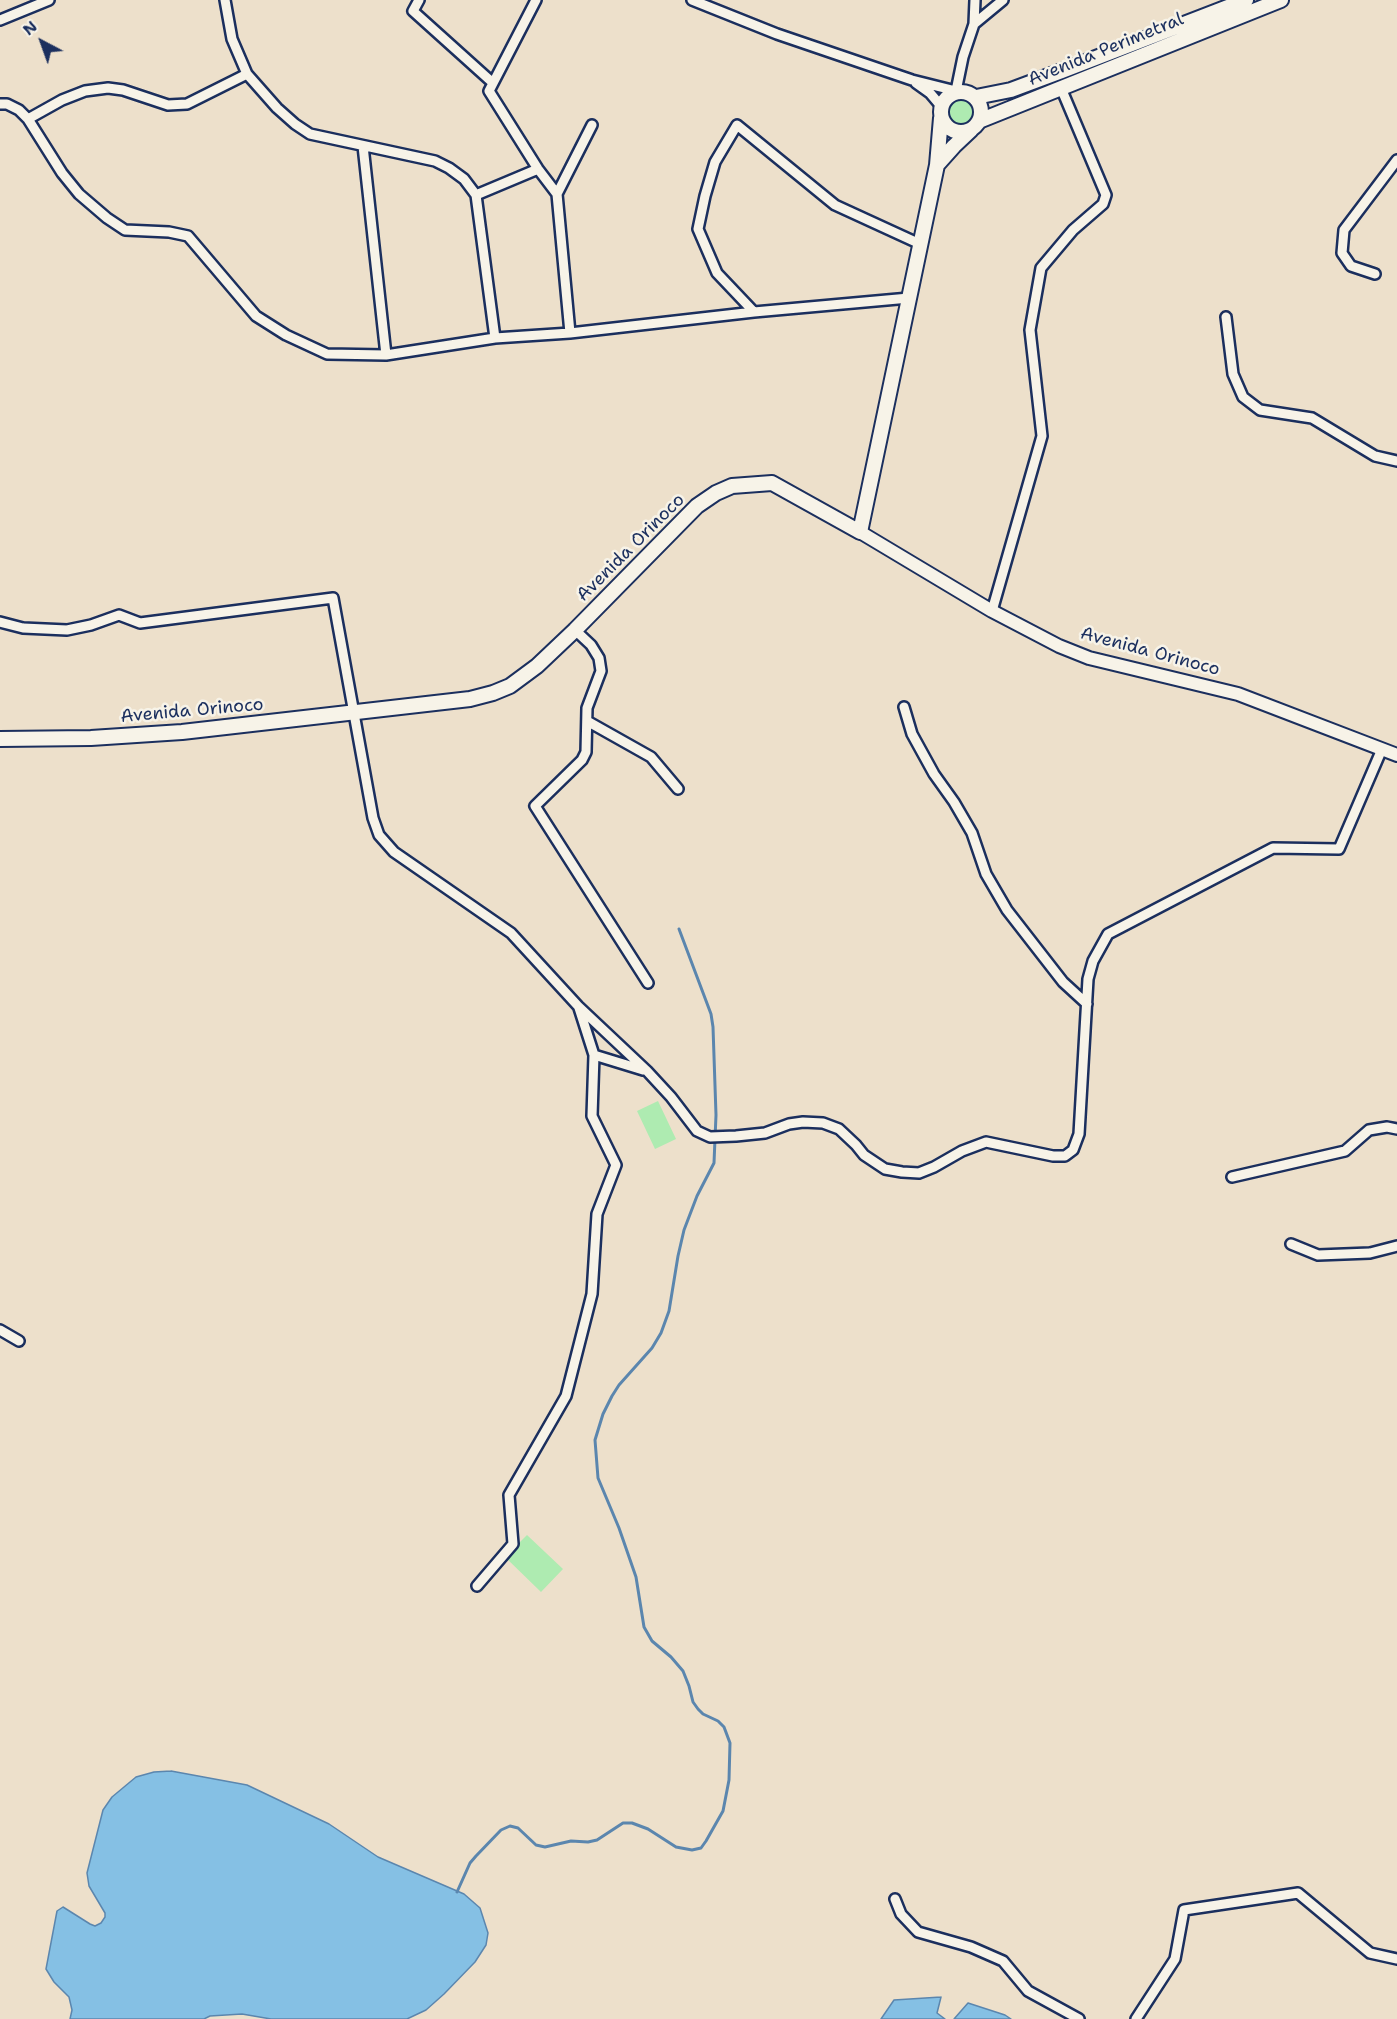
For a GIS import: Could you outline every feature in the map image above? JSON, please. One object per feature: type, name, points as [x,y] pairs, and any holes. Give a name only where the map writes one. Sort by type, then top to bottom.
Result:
[{"type":"main road","name":"Avenida Perimetral","points":[[976,97],[1011,90],[1246,0]]},
{"type":"main road","name":"Avenida Perimetral","points":[[976,124],[1281,0]]},
{"type":"main road","points":[[860,532],[937,165],[941,112],[946,97],[956,92],[967,92],[976,97],[981,113],[976,124],[937,165]]},
{"type":"main road","points":[[941,112],[949,128],[955,131],[962,132],[976,124]]},
{"type":"main road","name":"Avenida Orinoco","points":[[0,739],[91,738],[182,732],[470,699],[493,693],[510,686],[575,630],[697,506],[716,493],[732,486],[772,483],[860,532]]},
{"type":"street","points":[[0,20],[49,0]]},
{"type":"street","points":[[225,0],[232,39],[247,74],[277,108],[295,124],[310,134],[435,161],[464,179],[476,195],[495,338]]},
{"type":"street","points":[[419,0],[413,11],[493,83]]},
{"type":"street","points":[[536,0],[489,92],[538,169],[557,194],[570,333]]},
{"type":"street","points":[[692,0],[777,34],[912,80],[956,92],[963,57],[974,24],[975,0]]},
{"type":"street","points":[[974,24],[1003,0]]},
{"type":"street","points":[[28,119],[62,100],[85,91],[108,88],[123,90],[168,105],[186,104],[201,99],[247,74]]},
{"type":"street","points":[[912,80],[930,93],[941,112]]},
{"type":"street","points":[[992,610],[1042,436],[1030,330],[1041,268],[1073,230],[1103,204],[1106,195],[1061,88]]},
{"type":"street","points":[[0,104],[7,104],[19,110],[28,119],[62,173],[79,194],[107,218],[125,230],[170,232],[188,236],[256,316],[286,335],[327,354],[386,355],[495,338],[570,333],[754,312],[909,298]]},
{"type":"street","points":[[557,194],[592,125]]},
{"type":"street","points":[[754,312],[717,273],[698,230],[715,162],[737,125],[835,205],[920,244]]},
{"type":"street","points":[[363,146],[386,355]]},
{"type":"street","points":[[1375,274],[1351,266],[1342,253],[1344,230],[1397,160]]},
{"type":"street","points":[[476,195],[538,169]]},
{"type":"street","points":[[1226,317],[1233,374],[1243,397],[1260,410],[1312,418],[1375,456],[1397,461]]},
{"type":"street","name":"Avenida Orinoco","points":[[860,532],[992,610],[1059,646],[1089,658],[1238,694],[1397,755]]},
{"type":"street","points":[[0,622],[23,628],[67,630],[91,625],[119,615],[140,623],[333,598],[373,818],[379,835],[394,852],[511,933],[578,1006],[647,1071],[697,1131],[710,1137],[765,1133],[789,1124],[804,1122],[823,1123],[838,1129],[864,1155],[885,1169],[902,1172],[919,1173],[962,1150],[986,1142],[1053,1156],[1065,1156],[1073,1150],[1079,1134],[1088,979],[1093,961],[1108,934],[1273,848],[1339,849],[1382,750]]},
{"type":"street","points":[[575,630],[591,645],[599,658],[601,671],[587,708],[586,752],[582,760],[535,806],[648,983]]},
{"type":"street","points":[[904,706],[912,734],[934,774],[972,833],[986,874],[1007,910],[1063,982],[1087,1004]]},
{"type":"street","points":[[587,721],[651,757],[678,789]]},
{"type":"street","points":[[477,1586],[513,1544],[508,1496],[566,1396],[592,1294],[597,1214],[616,1165],[592,1116],[594,1055],[578,1006]]},
{"type":"street","points":[[594,1055],[647,1071]]},
{"type":"street","points":[[1232,1177],[1345,1151],[1369,1130],[1387,1127],[1397,1129]]},
{"type":"street","points":[[1291,1245],[1317,1255],[1370,1253],[1397,1246]]},
{"type":"street","points":[[0,1330],[19,1341]]},
{"type":"street","points":[[1136,2019],[1175,1959],[1184,1910],[1298,1893],[1370,1953],[1397,1959]]},
{"type":"street","points":[[895,1899],[901,1914],[918,1932],[971,1947],[1003,1961],[1028,1991],[1079,2019]]},
{"type":"green space","points":[[960,96],[971,100],[975,111],[971,122],[960,126],[949,122],[945,111],[949,100]]},
{"type":"green space","points":[[658,1101],[676,1139],[655,1149],[637,1111]]},
{"type":"green space","points":[[527,1535],[563,1569],[541,1592],[505,1557]]},
{"type":"water","points":[[171,1771],[247,1785],[329,1824],[378,1857],[464,1894],[480,1908],[488,1933],[486,1945],[475,1962],[444,1994],[426,2010],[407,2019],[271,2019],[242,2014],[210,2016],[204,2019],[70,2019],[72,2010],[69,1997],[54,1982],[46,1969],[57,1911],[63,1907],[90,1924],[95,1926],[101,1923],[105,1913],[89,1886],[87,1873],[103,1810],[112,1797],[136,1777],[154,1772]]},
{"type":"water","points":[[941,1997],[937,2013],[945,2019],[881,2019],[894,2000]]},
{"type":"water","points":[[968,2003],[1005,2015],[1011,2019],[954,2019]]},
{"type":"waterway","points":[[457,1892],[470,1863],[501,1830],[510,1826],[518,1828],[536,1845],[545,1847],[571,1841],[597,1840],[623,1823],[632,1823],[648,1829],[676,1847],[692,1850],[701,1848],[723,1811],[729,1780],[730,1743],[724,1727],[698,1709],[693,1702],[683,1671],[652,1641],[644,1627],[636,1577],[598,1478],[595,1440],[603,1414],[612,1396],[652,1348],[661,1333],[669,1311],[684,1230],[697,1196],[714,1163],[716,1115],[713,1027],[711,1014],[679,929]]}]
